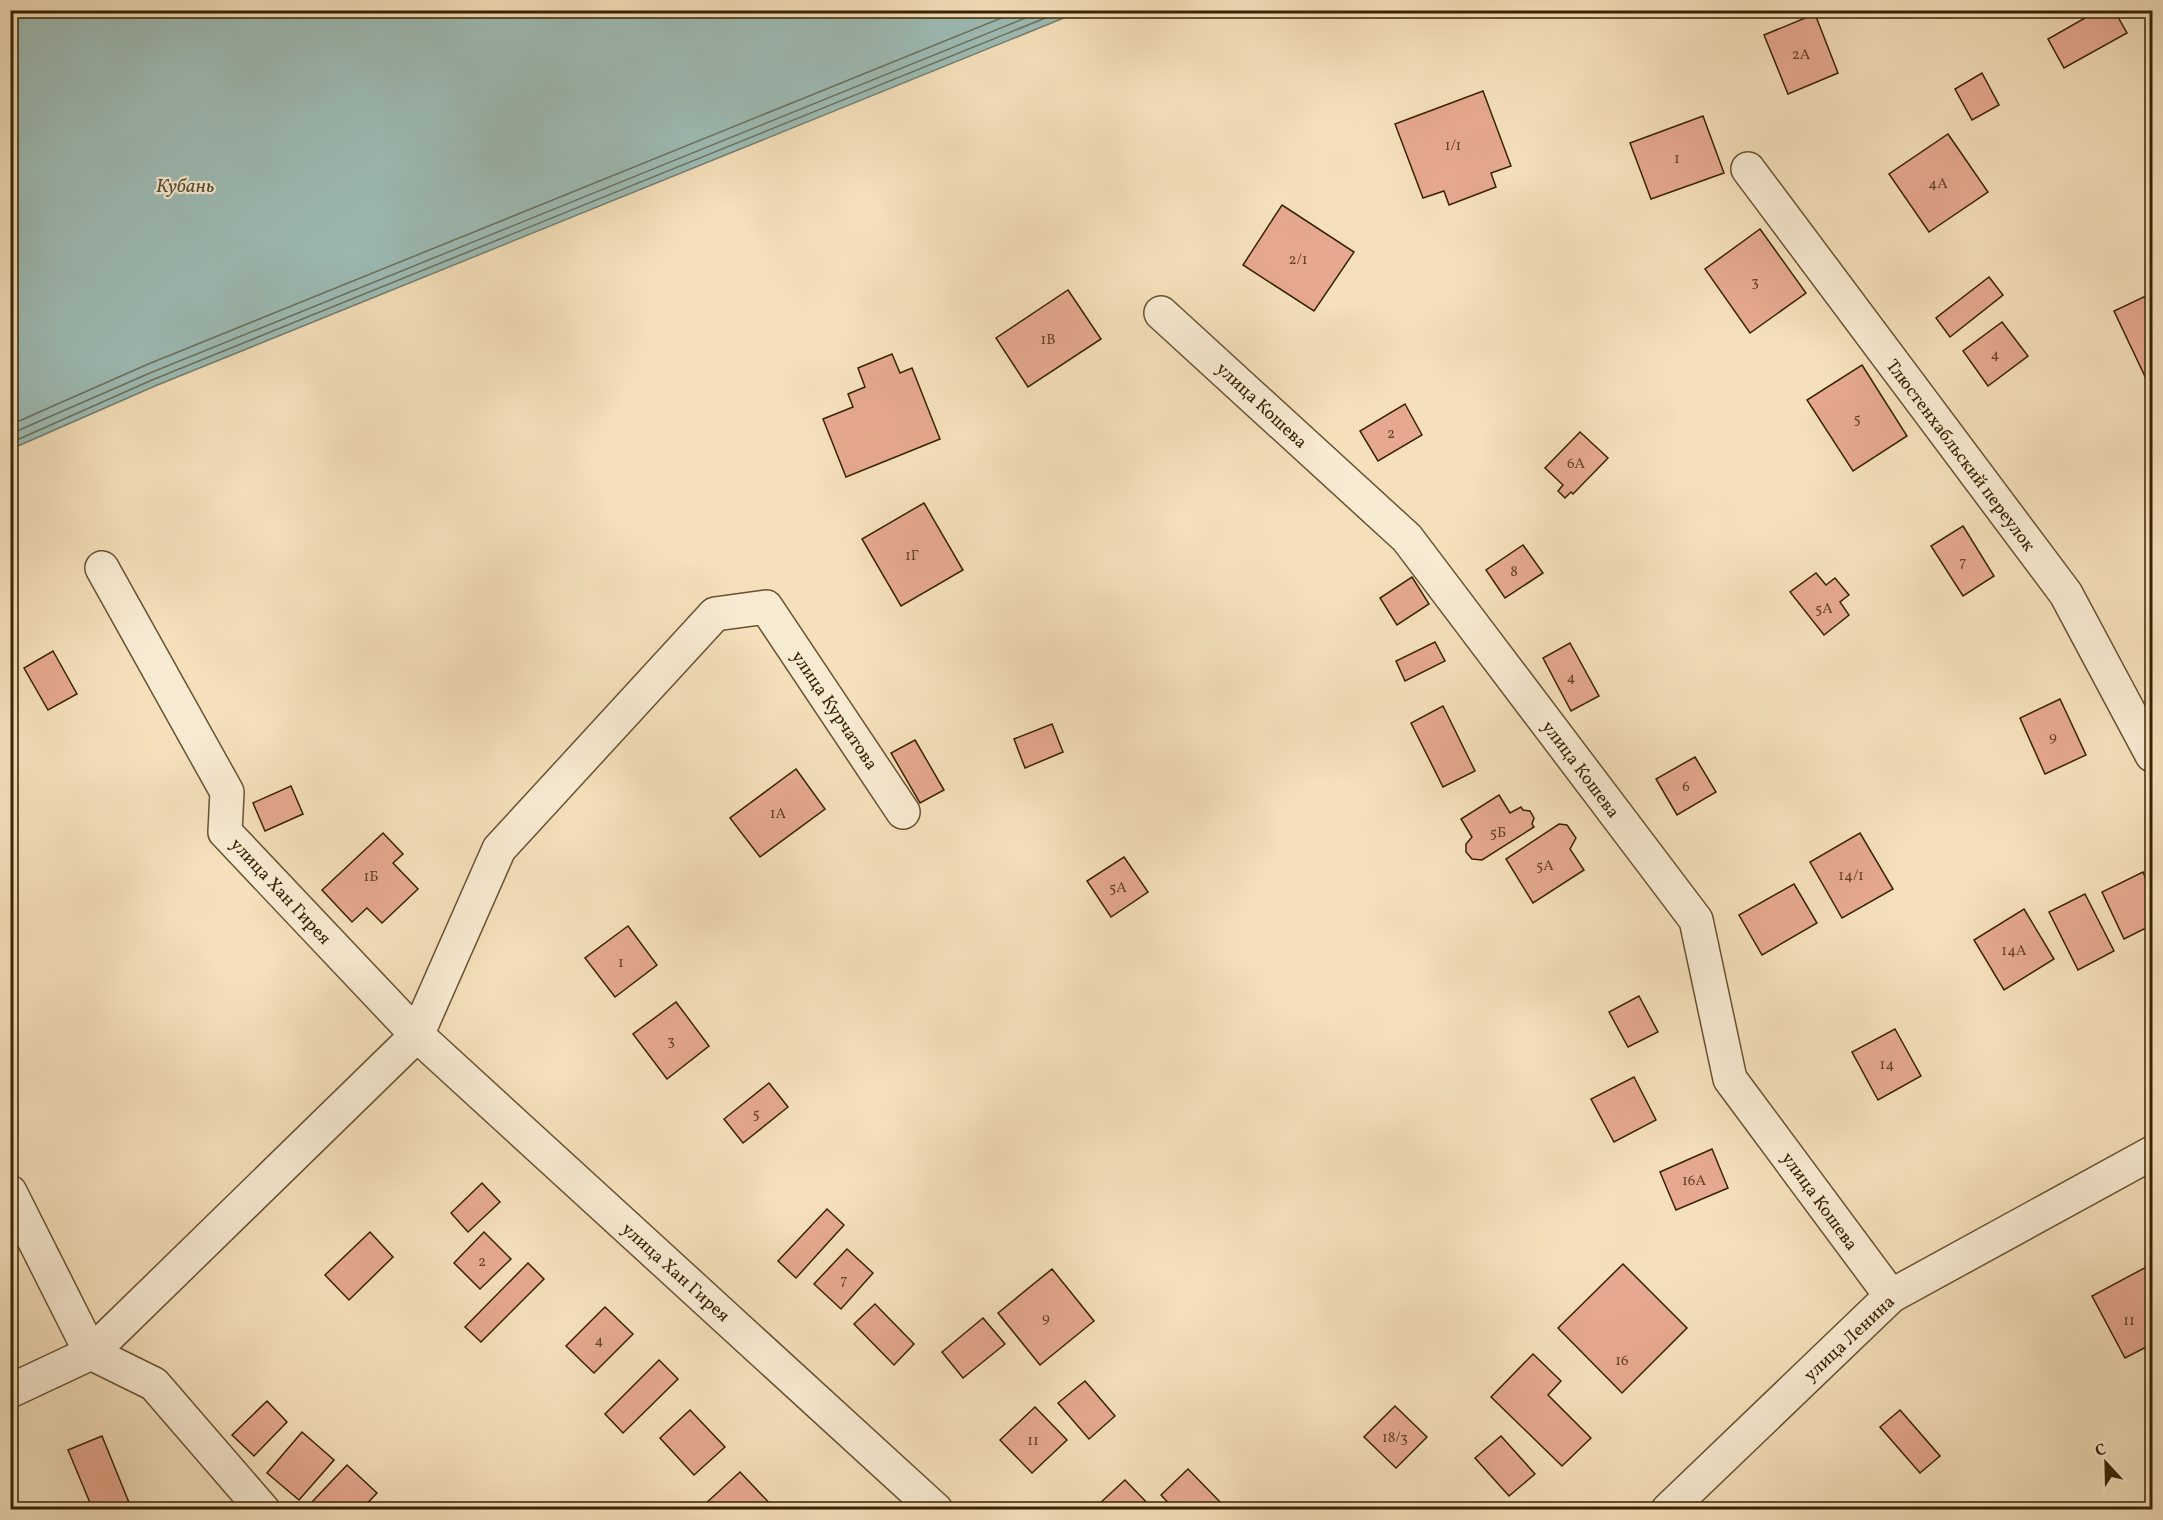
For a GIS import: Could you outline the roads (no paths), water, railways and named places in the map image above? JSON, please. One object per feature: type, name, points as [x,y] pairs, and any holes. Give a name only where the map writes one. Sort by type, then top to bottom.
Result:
[{"type":"street","name":"Тлюстенхабльский переулок","points":[[1748,170],[2066,594],[2152,755]]},
{"type":"street","name":"улица Кошева","points":[[1161,313],[1407,538],[1696,920],[1730,1079],[1891,1296]]},
{"type":"street","name":"улица Хан Гирея","points":[[102,568],[227,792],[225,832],[417,1035],[936,1509]]},
{"type":"street","name":"улица Курчатова","points":[[417,1035],[499,849],[715,614],[766,608],[903,812]]},
{"type":"street","points":[[10,1391],[91,1353],[417,1035]]},
{"type":"street","name":"улица Ленина","points":[[1668,1509],[1891,1296],[2152,1153]]},
{"type":"street","points":[[10,1192],[91,1353],[154,1384],[263,1509]]},
{"type":"water","name":"Кубань","points":[[11,10],[1081,11],[155,386],[11,449]]}]
